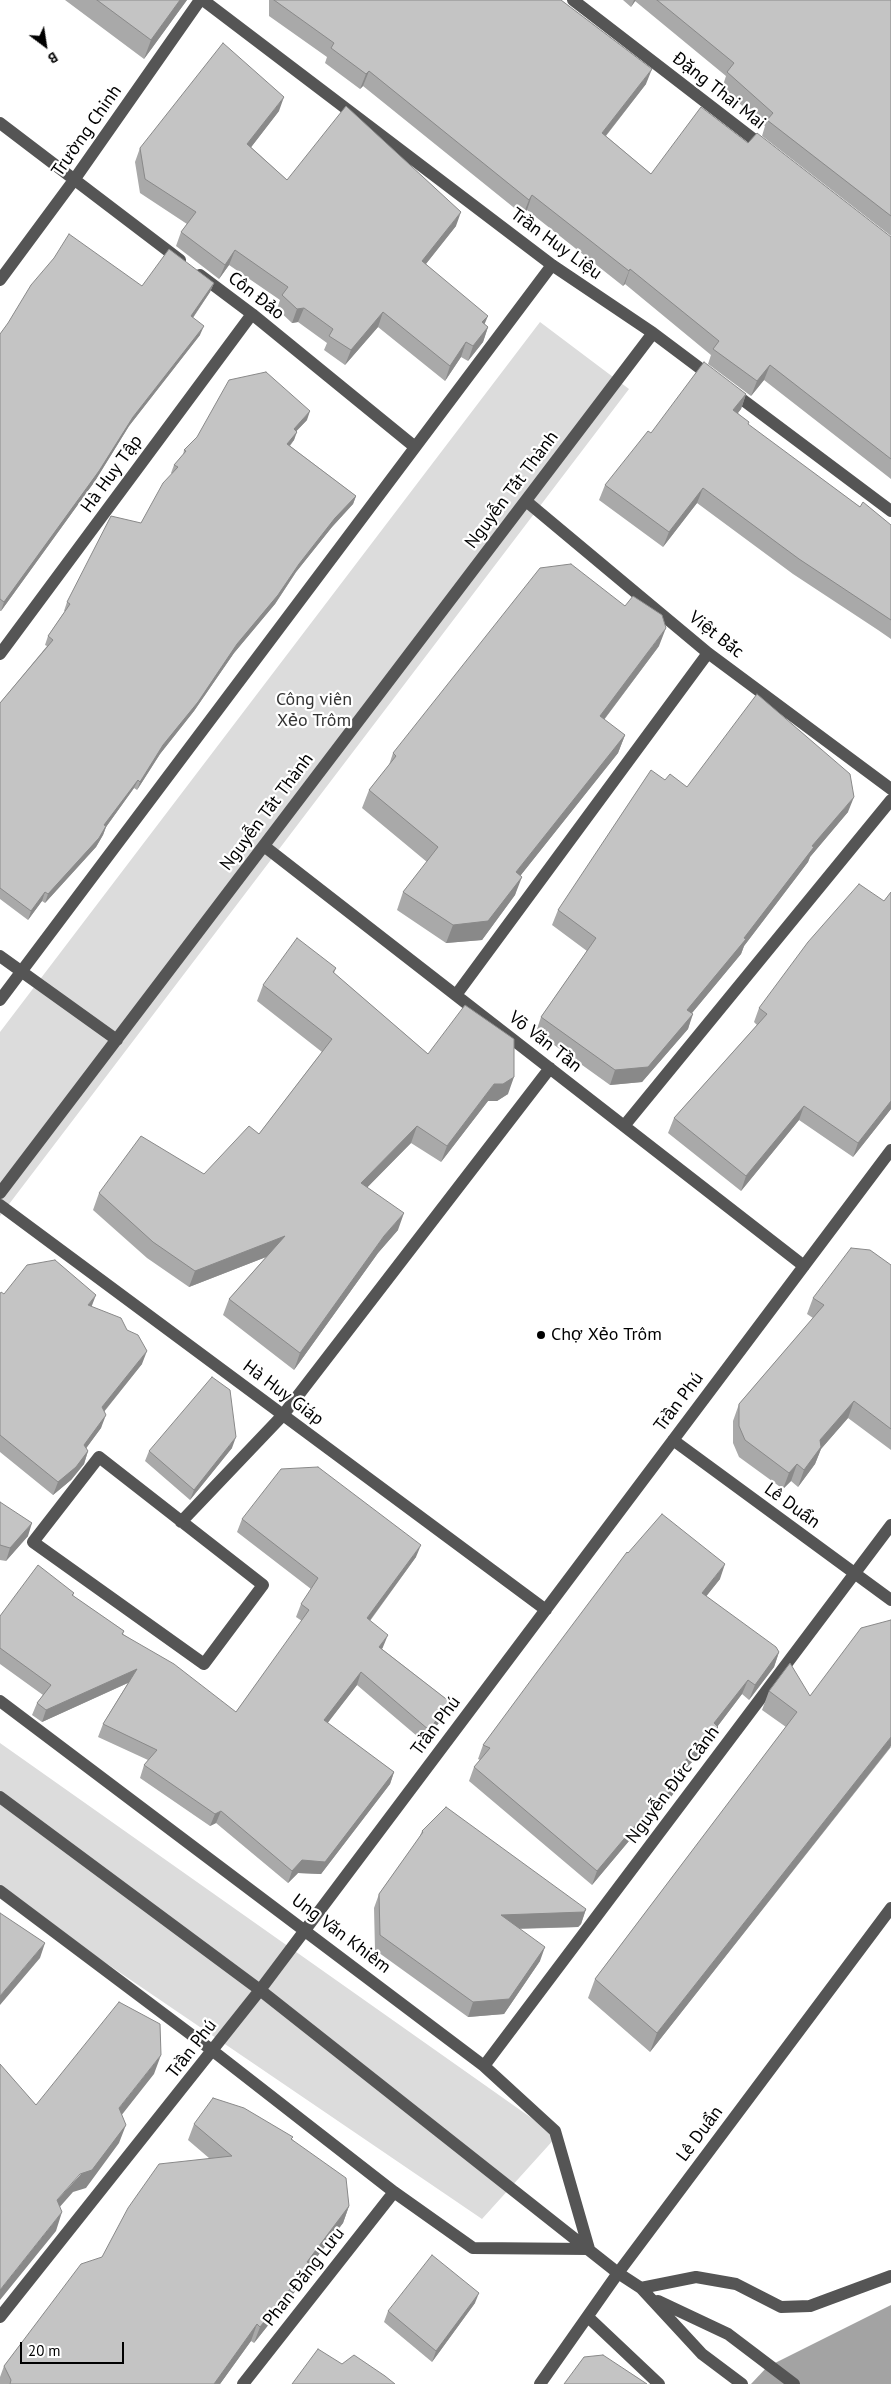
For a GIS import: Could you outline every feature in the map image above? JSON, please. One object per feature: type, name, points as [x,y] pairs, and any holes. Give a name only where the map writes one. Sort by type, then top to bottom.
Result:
[{"type":"street","name":"Trường Chinh","points":[[0,280],[74,180],[202,0]]},
{"type":"street","name":"Trần Huy Liệu","points":[[202,0],[552,265],[653,333],[891,511]]},
{"type":"street","name":"Đặng Thai Mai","points":[[573,0],[775,156]]},
{"type":"street","name":"Côn Đảo","points":[[0,123],[252,314],[415,447]]},
{"type":"street","points":[[0,1000],[552,265]]},
{"type":"street","name":"Hà Huy Tập","points":[[0,654],[252,314]]},
{"type":"street","name":"Nguyễn Tất Thành","points":[[0,1193],[653,333]]},
{"type":"street","name":"Việt Bắc","points":[[526,501],[708,653],[891,789]]},
{"type":"street","points":[[456,995],[708,653]]},
{"type":"street","points":[[624,1126],[891,800]]},
{"type":"street","name":"Võ Văn Tần","points":[[264,846],[804,1266]]},
{"type":"street","points":[[0,956],[116,1040]]},
{"type":"street","points":[[181,1522],[283,1415],[550,1068]]},
{"type":"street","name":"Trần Phú","points":[[0,2317],[260,1990],[891,1150]]},
{"type":"street","name":"Hà Huy Giáp","points":[[0,1205],[546,1610]]},
{"type":"street","name":"Lê Duẩn","points":[[673,1440],[891,1600]]},
{"type":"street","points":[[99,1457],[181,1522],[263,1585],[204,1664],[33,1542],[99,1457]]},
{"type":"street","name":"Nguyễn Đức Cảnh","points":[[484,2066],[891,1526]]},
{"type":"street","name":"Ung Văn Khiêm","points":[[0,1701],[305,1929],[484,2066],[554,2131],[589,2249]]},
{"type":"street","points":[[0,1797],[260,1990],[618,2273],[641,2288],[702,2354],[742,2384]]},
{"type":"street","points":[[0,1891],[213,2051],[394,2192],[473,2248],[589,2249]]},
{"type":"street","name":"Lê Duẩn","points":[[540,2384],[618,2273],[891,1908]]},
{"type":"street","name":"Phan Đăng Lưu","points":[[243,2384],[394,2192]]},
{"type":"street","points":[[641,2288],[696,2277],[736,2284],[780,2307],[810,2306],[891,2276]]},
{"type":"street","points":[[652,2298],[728,2334],[794,2384]]},
{"type":"street","points":[[588,2317],[659,2384]]},
{"type":"green space","name":"Công viên Xẻo Trôm","points":[[540,322],[629,389],[0,1216],[0,1032]]},
{"type":"green space","points":[[0,1743],[557,2136],[482,2219],[0,1891]]},
{"type":"shaded area","points":[[891,2305],[891,2384],[751,2384],[767,2367]]},
{"type":"building","points":[[97,0],[180,0],[151,40]]},
{"type":"building","points":[[274,0],[561,0],[652,69],[602,133],[651,174],[701,107],[748,143],[757,133],[891,237],[891,459],[770,365],[757,381],[713,349],[719,341],[630,269],[629,271],[532,195],[529,200],[369,71],[366,74],[331,48],[334,43]]},
{"type":"building","points":[[657,0],[891,0],[891,216],[767,120],[773,113],[727,72],[734,63]]},
{"type":"building","points":[[223,43],[284,97],[247,144],[287,180],[346,106],[461,212],[422,261],[488,316],[482,322],[488,327],[473,346],[466,342],[450,366],[383,312],[351,350],[329,336],[333,329],[304,308],[297,309],[282,295],[288,287],[235,250],[225,265],[181,232],[196,212],[145,179],[140,148]]},
{"type":"building","points":[[69,234],[142,286],[169,249],[214,283],[191,316],[204,326],[133,417],[99,471],[4,602],[0,599],[0,334],[31,285],[54,258]]},
{"type":"building","points":[[704,362],[746,394],[733,410],[749,422],[748,424],[860,507],[863,502],[891,525],[891,620],[799,559],[703,488],[669,532],[605,485],[648,431],[651,433]]},
{"type":"building","points":[[266,372],[310,411],[294,429],[297,432],[287,444],[356,496],[335,518],[299,564],[278,595],[237,644],[198,702],[163,745],[140,782],[138,780],[104,825],[106,826],[99,838],[48,894],[45,892],[31,911],[0,888],[0,703],[53,640],[48,636],[70,604],[67,602],[111,516],[141,523],[163,483],[178,467],[174,465],[186,451],[184,450],[197,437],[229,380]]},
{"type":"building","points":[[571,564],[625,606],[633,596],[662,615],[666,628],[600,716],[625,735],[516,872],[522,877],[488,921],[453,925],[403,892],[438,847],[369,790],[396,756],[393,753],[540,568]]},
{"type":"building","points":[[757,694],[850,774],[854,797],[812,846],[814,847],[744,938],[746,939],[687,1010],[693,1014],[648,1067],[615,1070],[541,1017],[596,938],[558,910],[651,770],[665,780],[670,774],[687,787]]},
{"type":"building","points":[[859,884],[884,901],[891,892],[891,1101],[858,1143],[804,1106],[746,1176],[674,1118],[767,1014],[759,1008],[808,942]]},
{"type":"building","points":[[297,938],[336,968],[333,972],[428,1054],[465,1005],[514,1039],[514,1077],[503,1084],[494,1084],[447,1146],[417,1126],[361,1183],[404,1213],[384,1236],[300,1353],[229,1299],[285,1236],[195,1271],[153,1242],[99,1193],[141,1136],[204,1174],[249,1126],[259,1134],[332,1039],[263,985]]},
{"type":"building","points":[[851,1248],[870,1250],[891,1265],[891,1429],[854,1401],[820,1440],[821,1447],[804,1470],[797,1464],[789,1473],[745,1440],[739,1426],[739,1404],[824,1305],[813,1298]]},
{"type":"building","points":[[55,1260],[96,1295],[88,1305],[121,1318],[127,1330],[138,1335],[147,1351],[102,1407],[106,1415],[84,1445],[88,1451],[76,1467],[58,1482],[0,1435],[0,1294],[1,1292],[4,1294],[27,1265]]},
{"type":"building","points":[[212,1377],[230,1390],[236,1437],[194,1490],[149,1451]]},
{"type":"building","points":[[318,1467],[421,1545],[367,1618],[388,1635],[379,1647],[450,1702],[429,1730],[361,1672],[324,1720],[394,1772],[325,1862],[302,1860],[292,1871],[221,1811],[215,1814],[144,1765],[157,1750],[103,1724],[137,1669],[46,1710],[37,1703],[51,1685],[0,1648],[0,1616],[38,1565],[74,1593],[72,1595],[124,1631],[122,1634],[174,1664],[236,1712],[309,1610],[301,1604],[318,1578],[242,1519],[281,1469]]},
{"type":"building","points":[[0,1502],[32,1523],[10,1548],[0,1545]]},
{"type":"building","points":[[662,1514],[725,1564],[702,1593],[776,1647],[779,1652],[755,1685],[748,1680],[714,1723],[718,1727],[672,1774],[679,1779],[651,1814],[645,1814],[597,1871],[474,1767],[490,1748],[483,1745],[537,1672],[627,1552]]},
{"type":"building","points":[[891,1620],[891,1737],[657,2033],[595,1979],[797,1712],[769,1691],[790,1663],[810,1696],[861,1628]]},
{"type":"building","points":[[446,1807],[586,1909],[584,1912],[501,1915],[545,1947],[509,1999],[473,2002],[380,1935],[379,1894],[422,1831]]},
{"type":"building","points":[[0,1913],[45,1943],[0,1996]]},
{"type":"building","points":[[119,2002],[160,2024],[161,2055],[119,2108],[126,2125],[92,2170],[80,2174],[57,2200],[62,2212],[0,2290],[0,2064],[36,2105]]},
{"type":"building","points":[[213,2098],[244,2108],[293,2137],[291,2139],[346,2178],[349,2206],[307,2262],[310,2264],[260,2327],[257,2324],[214,2384],[10,2384],[11,2380],[4,2366],[81,2264],[102,2257],[128,2208],[159,2164],[232,2156],[194,2124]]},
{"type":"building","points":[[432,2255],[479,2293],[436,2351],[388,2311]]},
{"type":"building","points":[[318,2349],[342,2364],[354,2355],[395,2384],[292,2384]]},
{"type":"building","points":[[603,2355],[647,2384],[564,2384],[584,2357]]},
{"type":"place","name":"Chợ Xẻo Trôm","points":[[541,1335]]}]
